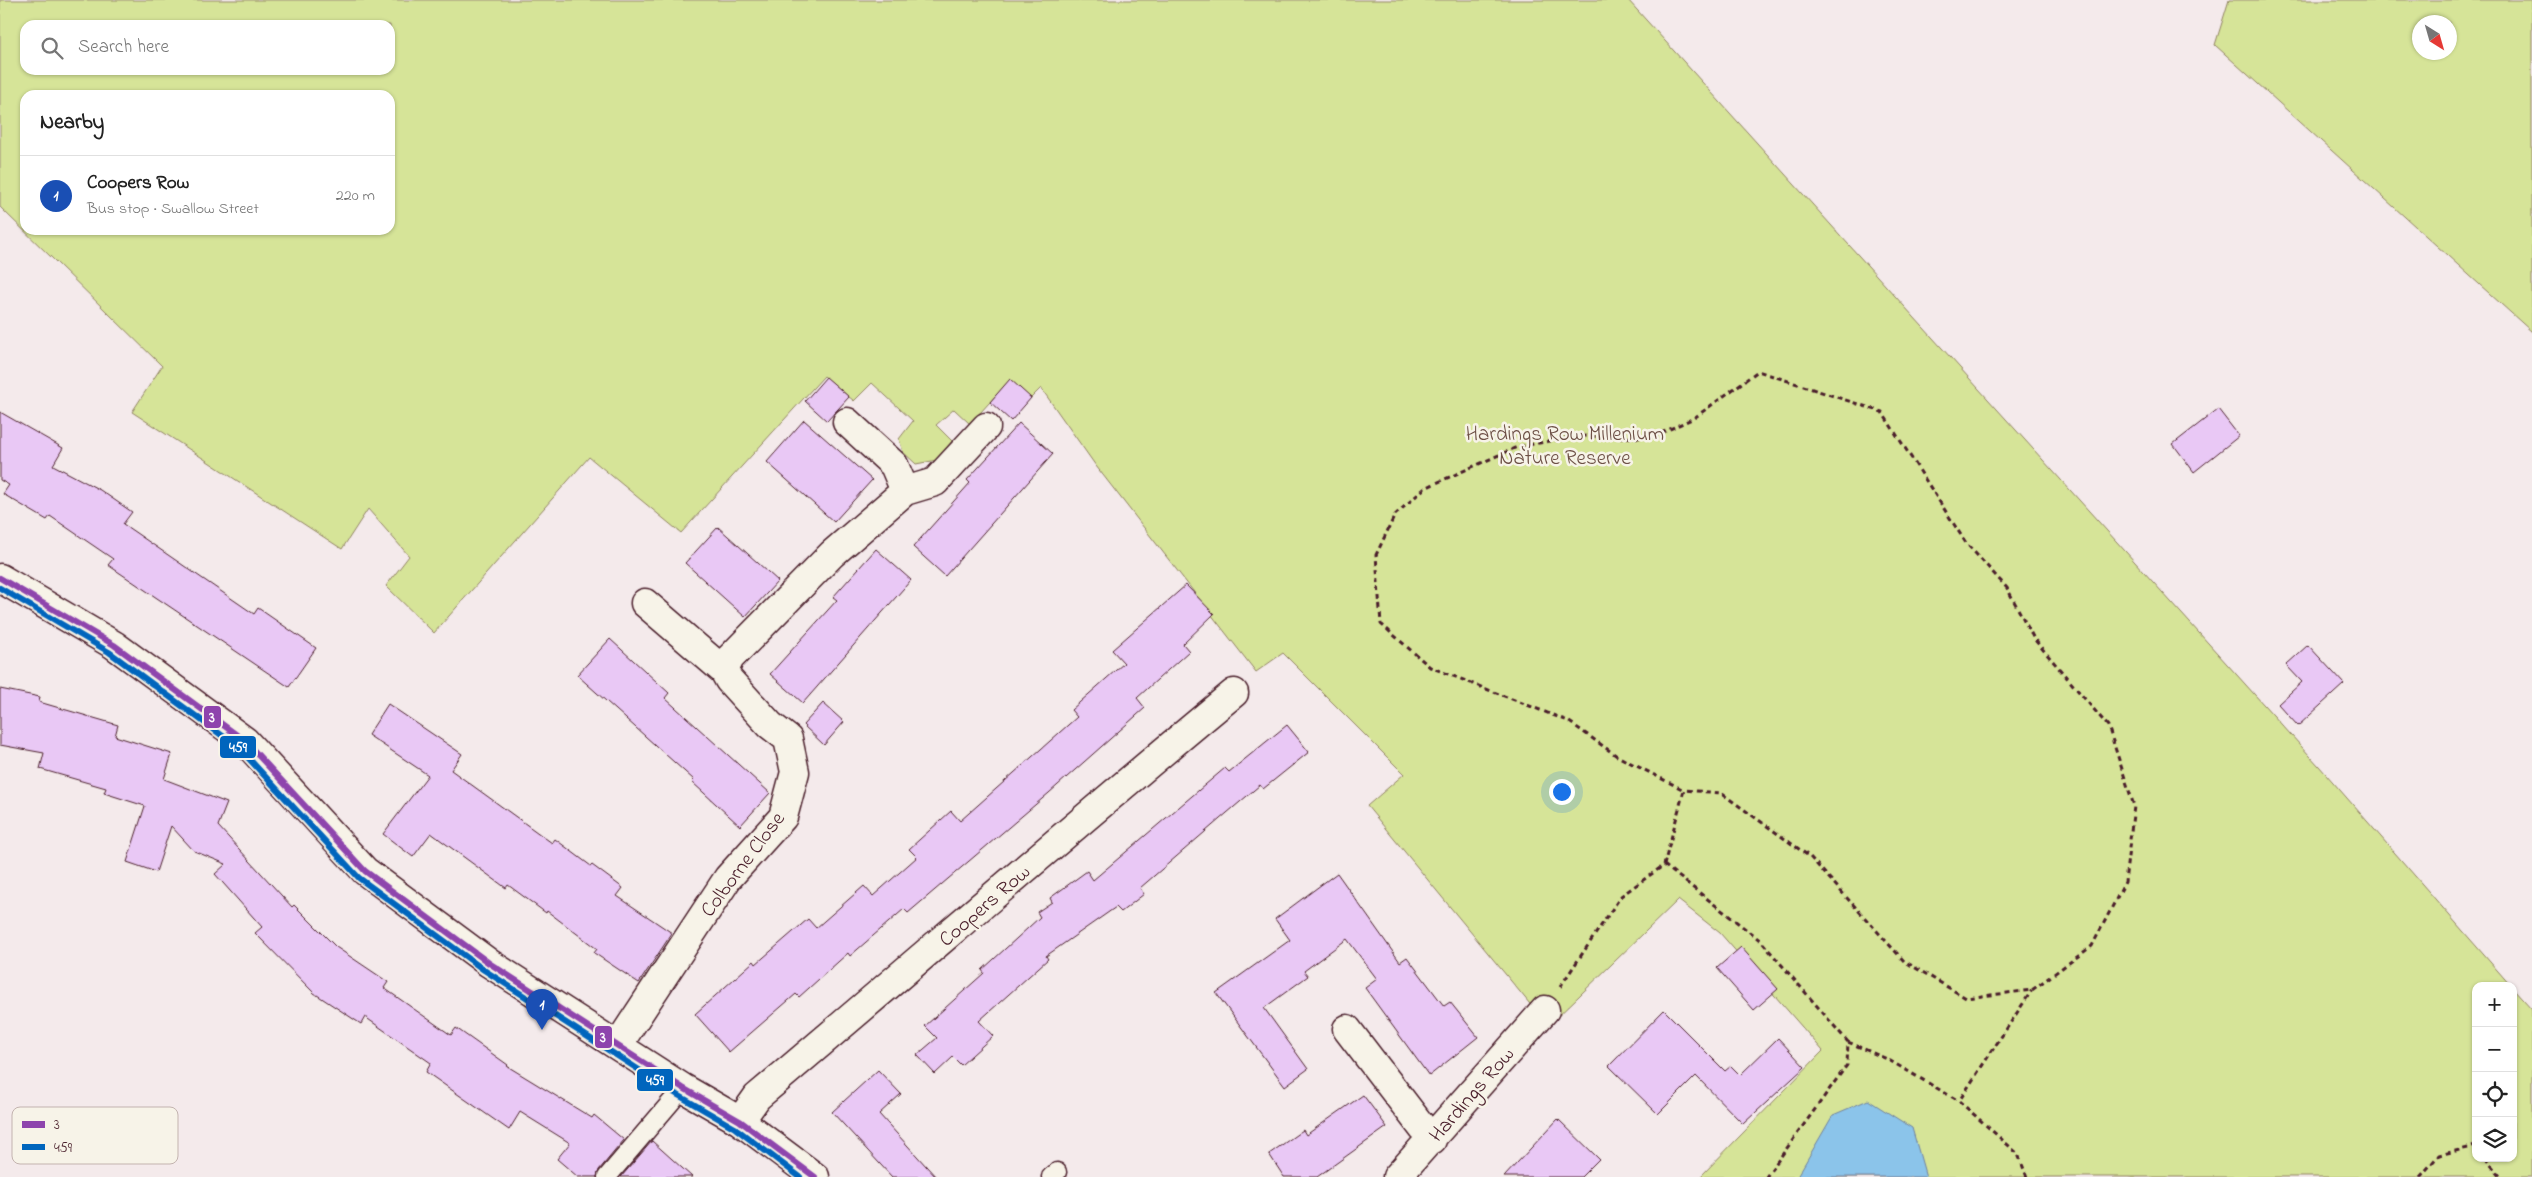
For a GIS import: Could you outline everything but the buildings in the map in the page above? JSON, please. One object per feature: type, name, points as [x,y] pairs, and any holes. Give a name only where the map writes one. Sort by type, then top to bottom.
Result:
[{"type":"street","points":[[847,422],[894,465],[904,491]]},
{"type":"street","points":[[724,671],[730,658],[832,554],[904,491],[935,482],[986,427]]},
{"type":"street","points":[[0,578],[114,645],[245,741],[365,871],[489,963],[683,1088],[740,1122],[815,1177]]},
{"type":"street","name":"Colborne Close","points":[[618,1045],[728,878],[783,816],[795,772],[788,739],[770,725],[729,680],[724,671],[645,603]]},
{"type":"street","name":"Coopers Row","points":[[740,1122],[757,1097],[976,913],[1099,805],[1234,693]]},
{"type":"street","name":"Hardings Row","points":[[1397,1177],[1432,1140],[1545,1010]]},
{"type":"street","points":[[1347,1029],[1432,1140]]},
{"type":"lane","points":[[607,1177],[683,1088]]},
{"type":"path","points":[[1959,1101],[2032,990],[2092,946],[2125,882],[2134,806],[2108,726],[2034,639],[2007,588],[1966,543],[1882,412],[1758,371],[1694,418],[1650,438],[1578,436],[1517,446],[1425,488],[1395,515],[1376,555],[1380,624],[1430,667],[1568,721],[1617,756],[1684,790],[1721,793],[1810,857],[1904,962],[1966,998],[2032,990]]},
{"type":"path","points":[[1545,1010],[1621,896],[1664,865],[1684,790]]},
{"type":"path","points":[[1664,865],[1760,941],[1848,1042],[1887,1059],[1959,1101],[2018,1154],[2027,1177]]},
{"type":"path","points":[[1766,1177],[1847,1065],[1848,1042]]},
{"type":"path","points":[[2420,1177],[2439,1155],[2472,1147]]},
{"type":"path","points":[[2488,1162],[2501,1177]]},
{"type":"green space","name":"Hardings Row Millenium Nature Reserve","points":[[0,0],[1628,0],[2319,766],[2508,982],[2472,982],[2472,1162],[2517,1162],[2517,993],[2532,1010],[2532,1177],[1700,1177],[1823,1051],[1720,933],[1678,900],[1548,1026],[1367,806],[1404,774],[1283,653],[1256,672],[1096,466],[1041,388],[1030,399],[1009,381],[970,424],[954,409],[936,425],[952,441],[937,460],[916,464],[903,452],[899,439],[913,421],[872,383],[854,401],[824,376],[681,533],[589,457],[434,633],[386,586],[409,556],[368,509],[342,549],[132,412],[162,366],[29,235],[395,235],[395,90],[20,90],[20,227],[0,207]]},
{"type":"green space","points":[[2229,0],[2532,0],[2532,332],[2215,45]]},
{"type":"water","points":[[1868,1100],[1912,1128],[1926,1177],[1797,1177],[1833,1115]]},
{"type":"transit line","name":"3","points":[[0,578],[114,645],[245,741],[365,871],[489,963],[683,1088],[740,1121],[815,1177]]},
{"type":"transit line","name":"459","points":[[0,588],[109,652],[239,748],[359,878],[484,970],[678,1095],[735,1128],[800,1177]]},
{"type":"place","name":"Coopers Row","points":[[542,1030]]}]
